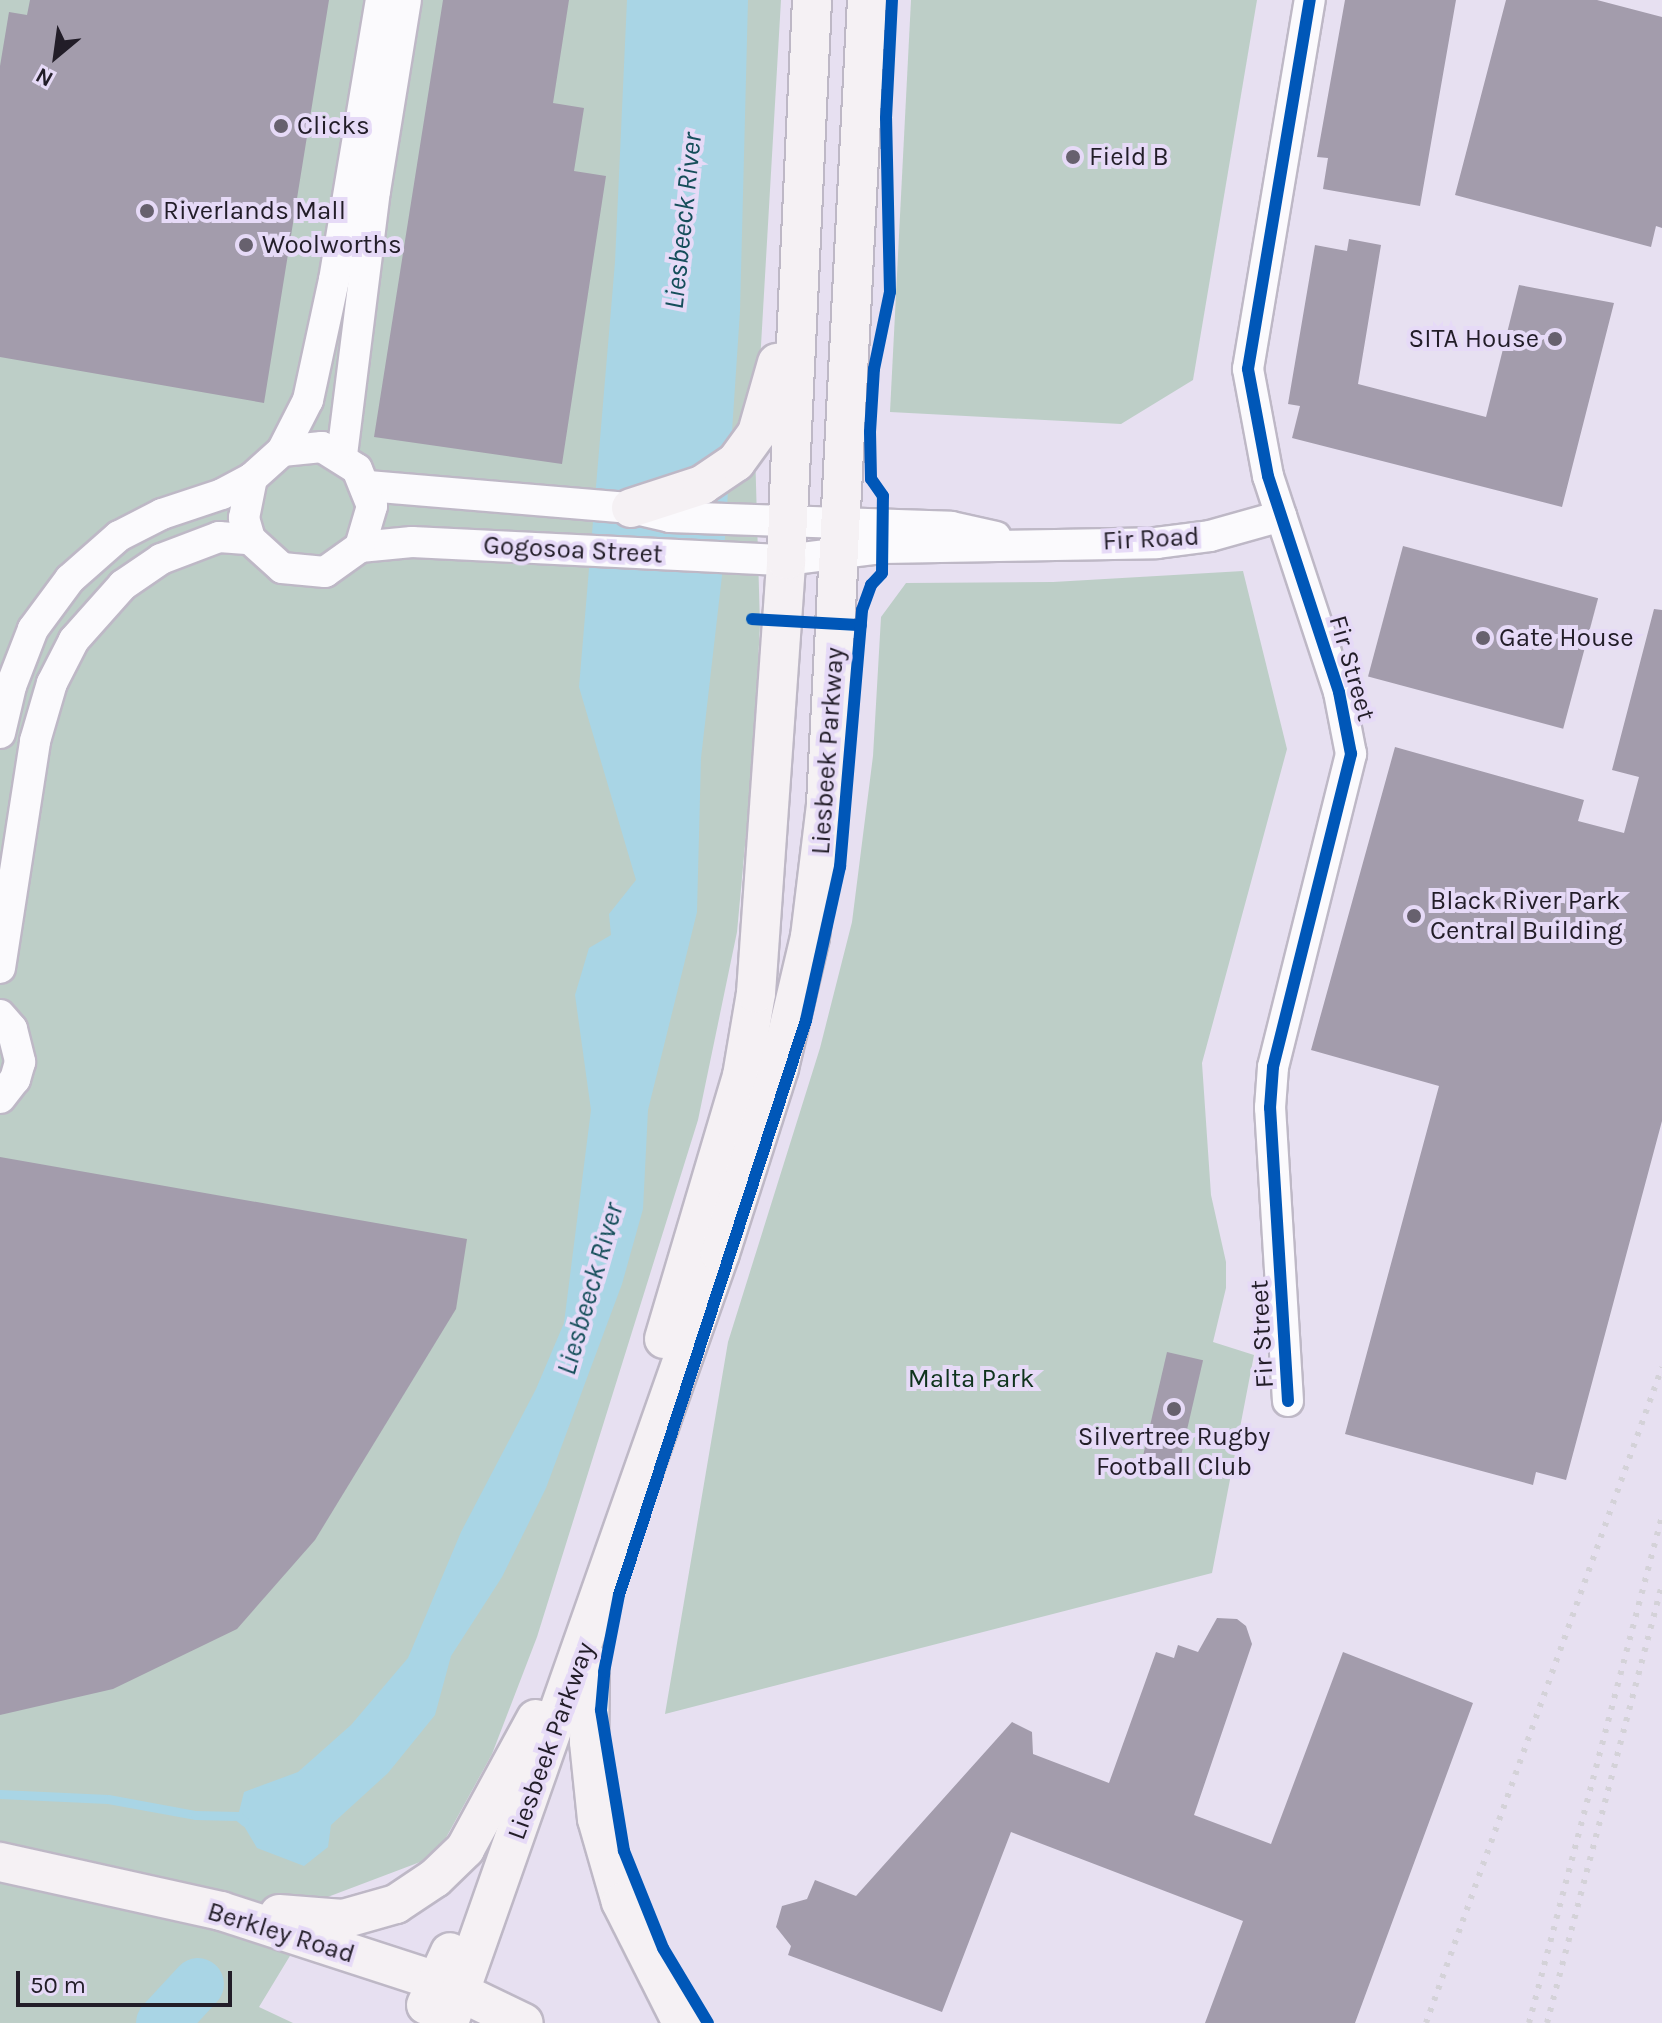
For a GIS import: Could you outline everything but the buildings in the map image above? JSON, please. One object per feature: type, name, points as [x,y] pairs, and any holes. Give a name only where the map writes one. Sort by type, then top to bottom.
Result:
[{"type":"main road","name":"Liesbeek Parkway","points":[[446,2004],[536,1719],[616,1502],[742,1076],[767,889],[812,0]]},
{"type":"main road","name":"Liesbeek Parkway","points":[[446,2004],[592,1628],[725,1239],[799,991],[819,885],[867,0]]},
{"type":"main road","points":[[631,508],[702,485],[750,445],[765,414],[796,296]]},
{"type":"main road","points":[[592,1628],[589,1742],[597,1819],[621,1902],[682,2023]]},
{"type":"main road","points":[[221,1911],[262,1910],[343,1919],[396,1904],[418,1892],[465,1849],[536,1719]]},
{"type":"main road","name":"Berkley Road","points":[[0,1862],[221,1911],[446,2004]]},
{"type":"main road","name":"Berkley Road","points":[[122,1890],[446,2004]]},
{"type":"main road","points":[[446,2004],[524,2023]]},
{"type":"street","points":[[0,733],[27,643],[70,579],[143,523],[252,478],[282,451],[308,400],[334,280],[381,0]]},
{"type":"street","points":[[342,455],[375,191],[406,0]]},
{"type":"street","name":"Fir Street","points":[[1288,1401],[1270,1108],[1273,1067],[1351,754],[1339,692],[1281,516],[1253,416],[1248,369],[1310,0]]},
{"type":"street","points":[[252,478],[244,518],[250,539],[282,568],[303,573],[325,572],[360,547],[370,528],[368,486],[342,455],[312,446],[282,451]]},
{"type":"street","name":"Gogosoa Street","points":[[368,486],[631,508],[670,517],[788,521]]},
{"type":"street","name":"Fir Road","points":[[786,560],[839,537],[951,527],[1017,542],[1156,543],[1210,536],[1281,516]]},
{"type":"street","name":"Fir Road","points":[[788,521],[839,537]]},
{"type":"street","points":[[0,968],[35,741],[52,683],[74,640],[123,585],[161,559],[219,537],[250,539]]},
{"type":"street","name":"Gogosoa Street","points":[[360,547],[412,542],[786,560]]},
{"type":"street","points":[[0,1098],[15,1079],[20,1062],[19,1045],[1,1011]]},
{"type":"green space","points":[[0,0],[781,0],[755,449],[760,625],[753,759],[737,932],[698,1120],[537,1637],[492,1754],[436,1856],[325,1898],[259,2007],[293,2023],[0,2023]]},
{"type":"green space","name":"Field B","points":[[911,0],[1257,0],[1193,380],[1121,424],[890,412]]},
{"type":"green space","name":"Malta Park","points":[[1243,571],[1287,749],[1202,1063],[1211,1195],[1226,1262],[1226,1288],[1213,1342],[1254,1355],[1212,1573],[665,1714],[728,1342],[820,1048],[852,922],[873,756],[881,617],[906,583],[1053,582]]},
{"type":"water","points":[[627,0],[748,0],[740,311],[723,567],[701,758],[697,912],[648,1110],[643,1209],[622,1284],[546,1488],[502,1577],[451,1656],[435,1715],[388,1773],[331,1825],[328,1847],[304,1866],[257,1848],[238,1816],[244,1792],[298,1772],[351,1725],[408,1658],[461,1532],[536,1389],[564,1323],[591,1110],[575,995],[589,948],[611,935],[609,914],[636,880],[579,687],[615,262]]},
{"type":"waterway","points":[[0,1794],[108,1799],[195,1815],[238,1816],[245,1822]]},
{"type":"waterway","name":"Liesbeeck River","points":[[162,2023],[198,1984]]},
{"type":"railway","points":[[1426,2023],[1662,1367]]},
{"type":"railway","points":[[1529,2023],[1662,1516]]},
{"type":"railway","points":[[1547,2023],[1662,1585]]},
{"type":"cycle path","points":[[708,2023],[663,1948],[624,1851],[601,1710],[604,1672],[619,1595],[806,1020],[840,867],[862,610],[871,585],[882,573],[883,496],[871,479],[870,432],[874,369],[890,292],[886,118],[892,0]]},
{"type":"cycle path","points":[[1288,1401],[1270,1108],[1273,1067],[1351,754],[1339,692],[1268,476],[1248,369],[1310,0]]},
{"type":"cycle path","points":[[752,619],[861,625]]},
{"type":"place","name":"Clicks","points":[[281,126]]},
{"type":"place","name":"Field B","points":[[1073,157]]},
{"type":"place","name":"Riverlands Mall","points":[[147,211]]},
{"type":"place","name":"Woolworths","points":[[246,245]]},
{"type":"place","name":"SITA House","points":[[1555,339]]},
{"type":"place","name":"Gate House","points":[[1483,638]]},
{"type":"place","name":"Black River Park Central Building","points":[[1414,916]]},
{"type":"place","name":"Silvertree Rugby Football Club","points":[[1174,1409]]}]
